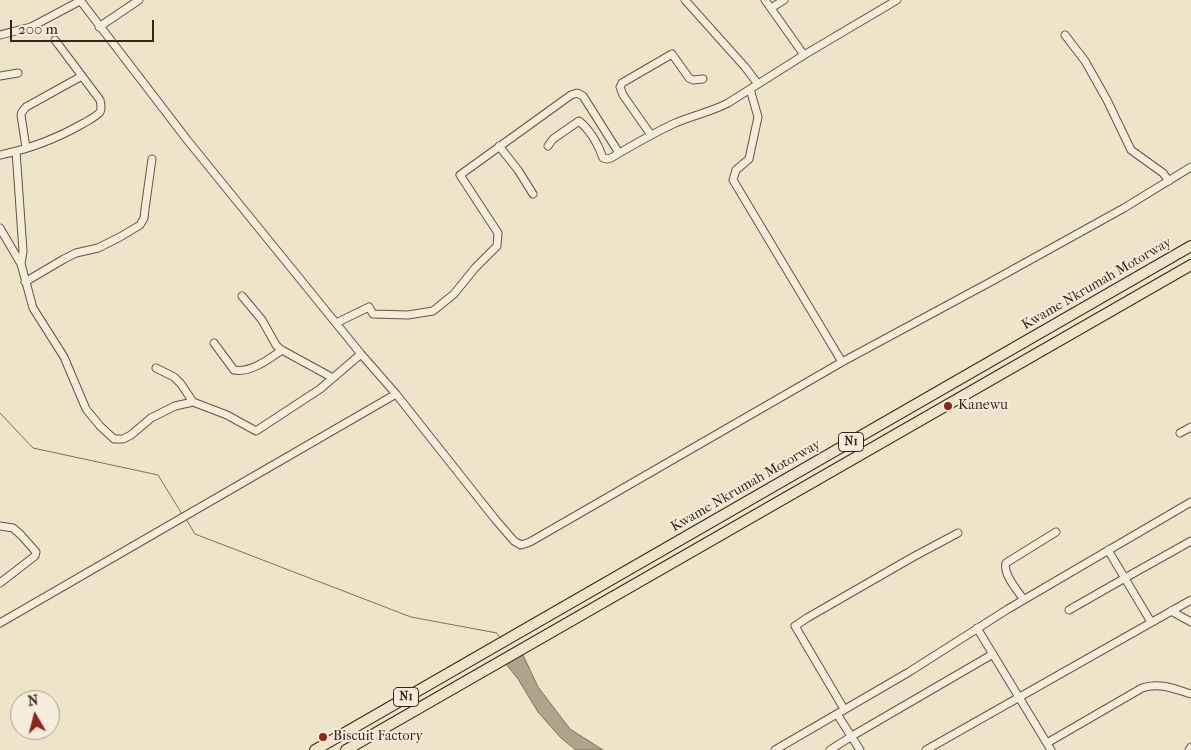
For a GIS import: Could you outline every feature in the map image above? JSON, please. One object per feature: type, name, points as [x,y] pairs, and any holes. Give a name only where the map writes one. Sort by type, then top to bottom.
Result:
[{"type":"highway","name":"Kwame Nkrumah Motorway","points":[[315,750],[1191,246]]},
{"type":"highway","name":"N1","points":[[346,750],[1191,264]]},
{"type":"street","points":[[99,26],[139,0]]},
{"type":"street","points":[[685,0],[758,84]]},
{"type":"street","points":[[765,0],[804,55]]},
{"type":"street","points":[[771,8],[784,0]]},
{"type":"street","points":[[548,146],[553,139],[579,121],[586,127],[603,158],[611,158],[674,124],[719,108],[898,0]]},
{"type":"street","points":[[0,35],[30,27],[80,1],[188,141],[514,541],[521,545],[530,542],[842,362],[994,280],[1191,167]]},
{"type":"street","points":[[1065,36],[1094,77],[1132,150],[1163,173],[1169,181]]},
{"type":"street","points":[[0,155],[42,144],[92,118],[100,111],[102,106],[100,100],[55,40]]},
{"type":"street","points":[[651,135],[623,95],[620,88],[622,84],[672,54],[689,78],[693,80],[703,79]]},
{"type":"street","points":[[0,76],[18,73]]},
{"type":"street","points":[[26,148],[22,112],[26,107],[82,76]]},
{"type":"street","points":[[750,89],[758,117],[749,159],[736,170],[733,180],[842,362]]},
{"type":"street","points":[[336,323],[369,307],[373,314],[408,315],[433,311],[454,294],[475,268],[497,246],[498,233],[460,175],[571,95],[577,93],[583,96],[619,153]]},
{"type":"street","points":[[499,146],[518,170],[533,194]]},
{"type":"street","points":[[16,151],[23,251],[21,264]]},
{"type":"street","points":[[25,282],[64,258],[98,248],[140,224],[144,218],[152,159]]},
{"type":"street","points":[[0,228],[21,264],[33,308],[64,357],[86,409],[114,439],[123,439],[131,435],[151,418],[175,406],[192,402],[227,416],[256,431],[320,389],[361,354]]},
{"type":"street","points":[[242,296],[262,320],[276,345],[333,378]]},
{"type":"street","points":[[214,342],[236,371],[255,367],[282,350]]},
{"type":"street","points":[[156,368],[174,377],[181,384],[192,402]]},
{"type":"street","points":[[0,623],[396,394]]},
{"type":"street","points":[[1180,433],[1191,427]]},
{"type":"street","points":[[775,750],[909,672],[977,628],[1191,502]]},
{"type":"street","points":[[0,526],[13,528],[36,552],[35,556],[0,583]]},
{"type":"street","points":[[1024,600],[1006,573],[1006,563],[1056,532]]},
{"type":"street","points":[[844,709],[795,626],[958,533]]},
{"type":"street","points":[[1069,610],[1191,541]]},
{"type":"street","points":[[1108,550],[1151,622]]},
{"type":"street","points":[[926,750],[1191,600]]},
{"type":"street","points":[[1171,611],[1191,622]]},
{"type":"street","points":[[977,628],[1051,750]]},
{"type":"street","points":[[830,750],[993,654]]},
{"type":"street","points":[[1046,743],[1149,685],[1158,685],[1191,694]]},
{"type":"street","points":[[838,714],[860,750]]},
{"type":"shaded area","points":[[523,655],[538,687],[570,729],[603,750],[576,750],[561,738],[538,712],[518,679],[506,664]]},
{"type":"waterway","points":[[0,413],[33,448],[158,475],[182,514]]},
{"type":"waterway","points":[[186,519],[195,534],[411,617],[497,633],[501,639]]},
{"type":"place","name":"Kanewu","points":[[948,406]]},
{"type":"place","name":"Biscuit Factory","points":[[323,737]]}]
